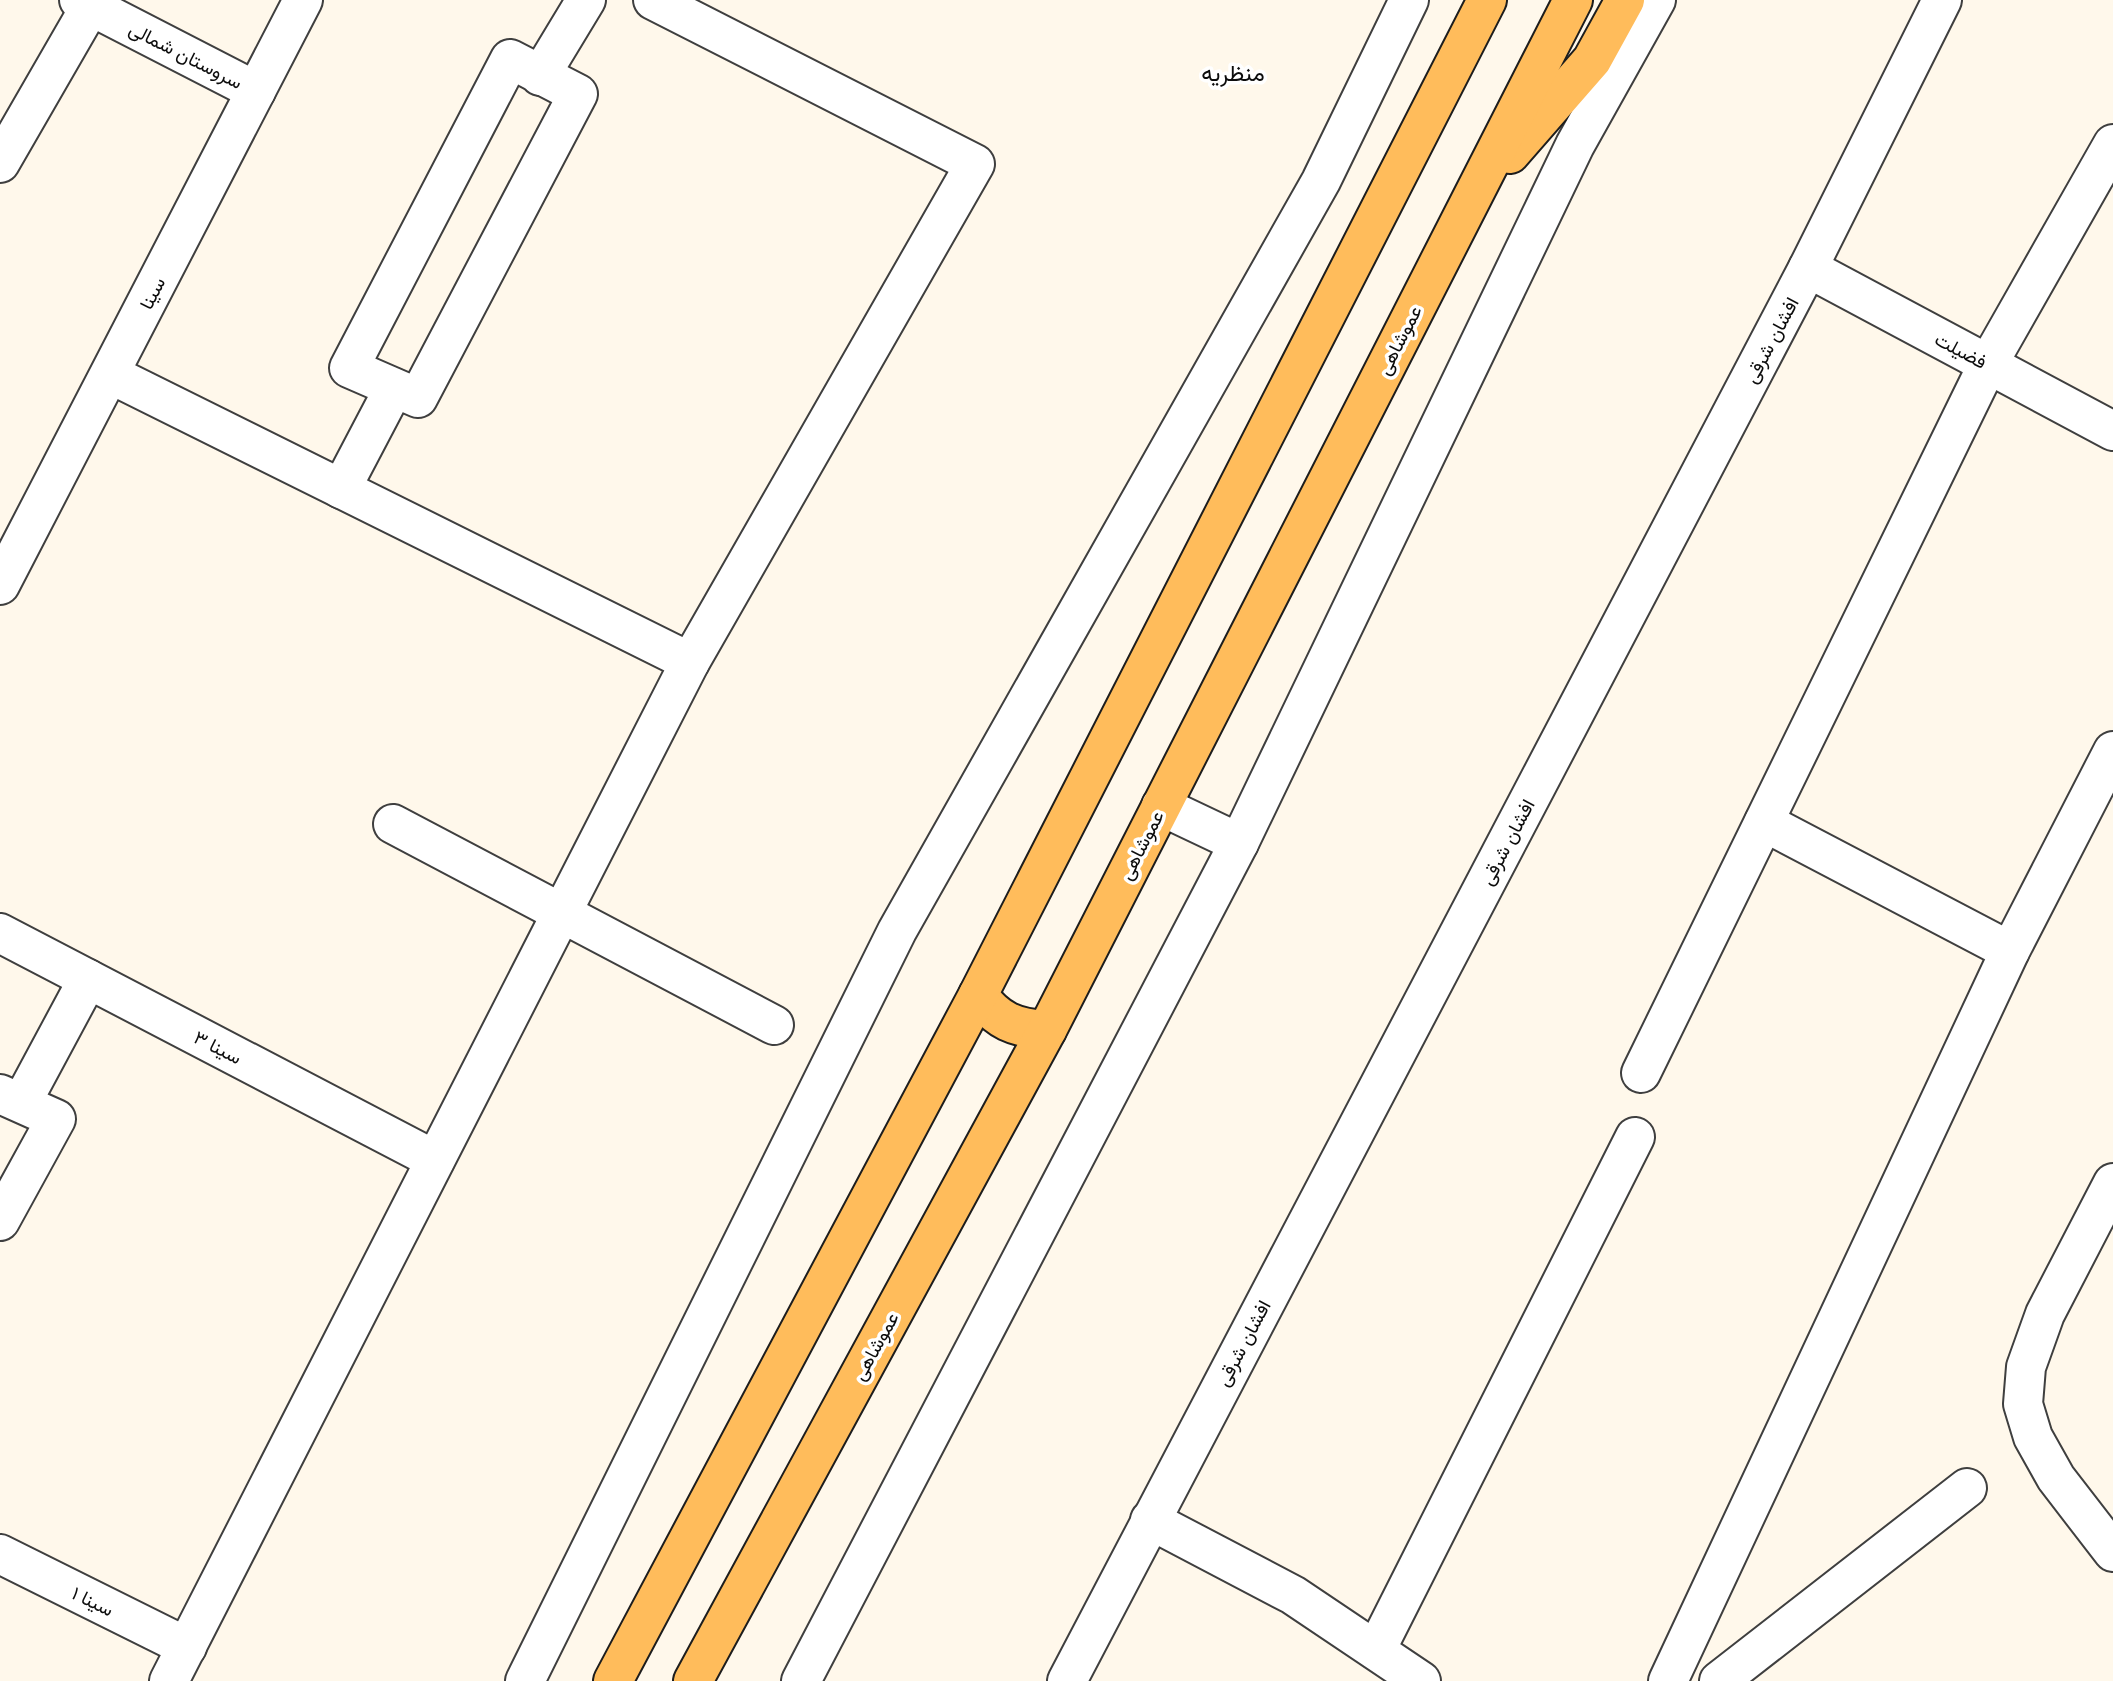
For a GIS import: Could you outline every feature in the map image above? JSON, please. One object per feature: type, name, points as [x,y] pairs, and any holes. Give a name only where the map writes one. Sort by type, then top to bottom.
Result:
[{"type":"main road","points":[[613,1681],[978,995],[1487,0]]},
{"type":"main road","name":"عموشاهی","points":[[693,1681],[1047,1030],[1573,0]]},
{"type":"main road","points":[[1472,198],[1592,60],[1625,0]]},
{"type":"main road","points":[[978,995],[990,1011],[1007,1023],[1026,1029],[1047,1030]]},
{"type":"street","name":"سینا","points":[[0,585],[303,0]]},
{"type":"street","points":[[540,76],[586,0]]},
{"type":"street","points":[[169,1681],[690,662],[975,164],[653,0]]},
{"type":"street","points":[[524,1681],[897,931],[1321,181],[1409,0]]},
{"type":"street","points":[[801,1681],[1238,843],[1575,145],[1656,0]]},
{"type":"street","name":"افشان شرقی","points":[[1067,1681],[1808,268],[1942,0]]},
{"type":"street","name":"سروستان شمالی","points":[[88,2],[256,91]]},
{"type":"street","points":[[0,163],[88,2]]},
{"type":"street","points":[[510,59],[540,76],[578,94],[418,398],[349,368],[510,59]]},
{"type":"street","points":[[1641,1073],[1988,364],[2113,144]]},
{"type":"street","name":"فضیلت","points":[[1808,268],[2113,431]]},
{"type":"street","points":[[110,374],[690,662]]},
{"type":"street","points":[[341,489],[394,388]]},
{"type":"street","points":[[1668,1681],[2010,951],[2113,751]]},
{"type":"street","points":[[1161,806],[1238,843]]},
{"type":"street","points":[[1764,821],[2010,951]]},
{"type":"street","points":[[393,824],[774,1025]]},
{"type":"street","name":"سینا ۳","points":[[0,933],[435,1160]]},
{"type":"street","points":[[0,1221],[56,1119],[11,1098],[88,979]]},
{"type":"street","points":[[1376,1650],[1635,1137]]},
{"type":"street","points":[[2113,1183],[2045,1314],[2026,1367],[2023,1404],[2033,1437],[2056,1478],[2113,1552]]},
{"type":"street","points":[[1719,1681],[1967,1488]]},
{"type":"street","points":[[1150,1520],[1293,1595],[1421,1681]]},
{"type":"street","name":"سینا ۱","points":[[0,1555],[187,1647]]},
{"type":"district","name":"منظریه","points":[[1233,73]]}]
